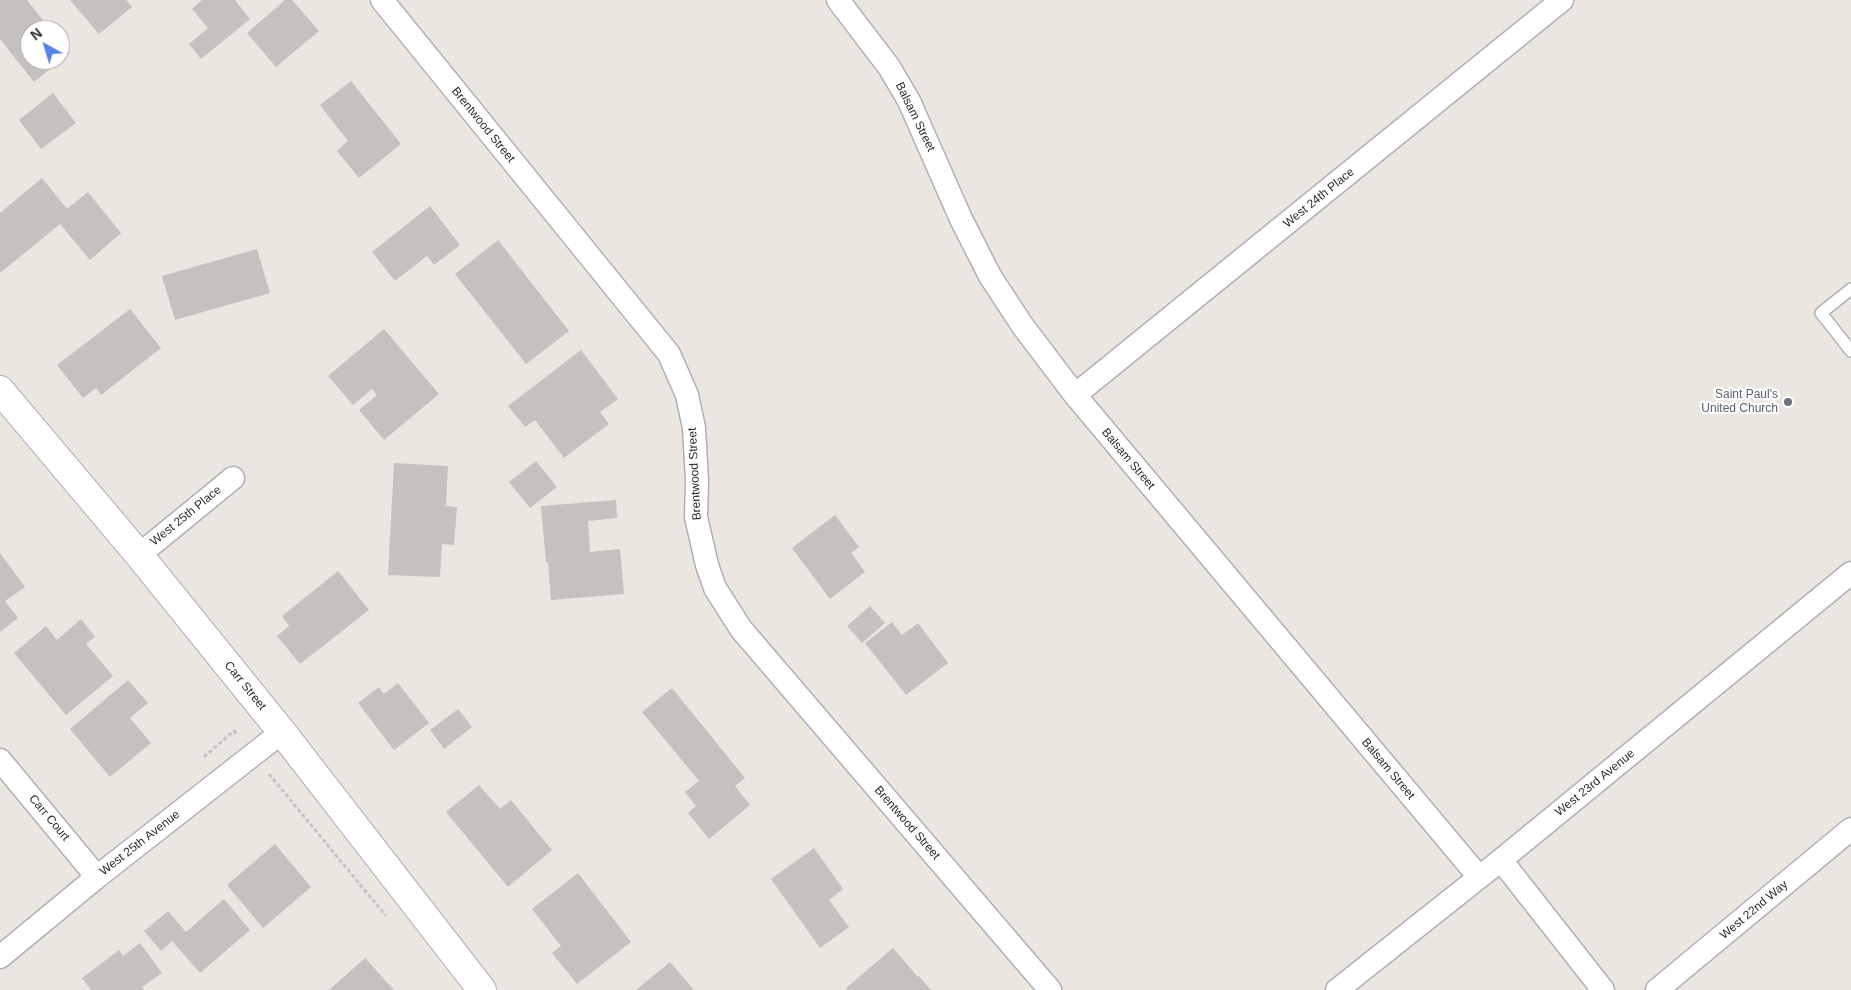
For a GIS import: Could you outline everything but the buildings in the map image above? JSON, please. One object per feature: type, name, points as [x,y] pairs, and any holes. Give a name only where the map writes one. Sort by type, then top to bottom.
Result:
[{"type":"street","name":"Brentwood Street","points":[[382,0],[668,354],[687,395],[692,420],[697,481],[696,517],[707,565],[715,588],[741,629],[1050,990]]},
{"type":"street","name":"Balsam Street","points":[[838,0],[889,67],[910,101],[961,219],[990,276],[1022,325],[1075,395],[1479,878]]},
{"type":"street","name":"West 24th Place","points":[[1075,395],[1562,0]]},
{"type":"street","name":"Carr Street","points":[[0,390],[139,555],[282,732],[482,990]]},
{"type":"street","name":"West 25th Place","points":[[139,555],[233,478]]},
{"type":"street","name":"West 23rd Avenue","points":[[1337,990],[1479,878],[1851,573]]},
{"type":"street","name":"West 25th Avenue","points":[[0,957],[97,877],[282,732]]},
{"type":"street","name":"Carr Court","points":[[0,760],[97,877]]},
{"type":"street","name":"West 22nd Way","points":[[1657,990],[1851,829]]},
{"type":"street","points":[[1501,860],[1603,990]]},
{"type":"lane","points":[[1851,289],[1820,313],[1851,351]]},
{"type":"path","points":[[198,762],[234,731],[391,923]]},
{"type":"place","name":"Saint Paul's United Church","points":[[1788,402]]}]
